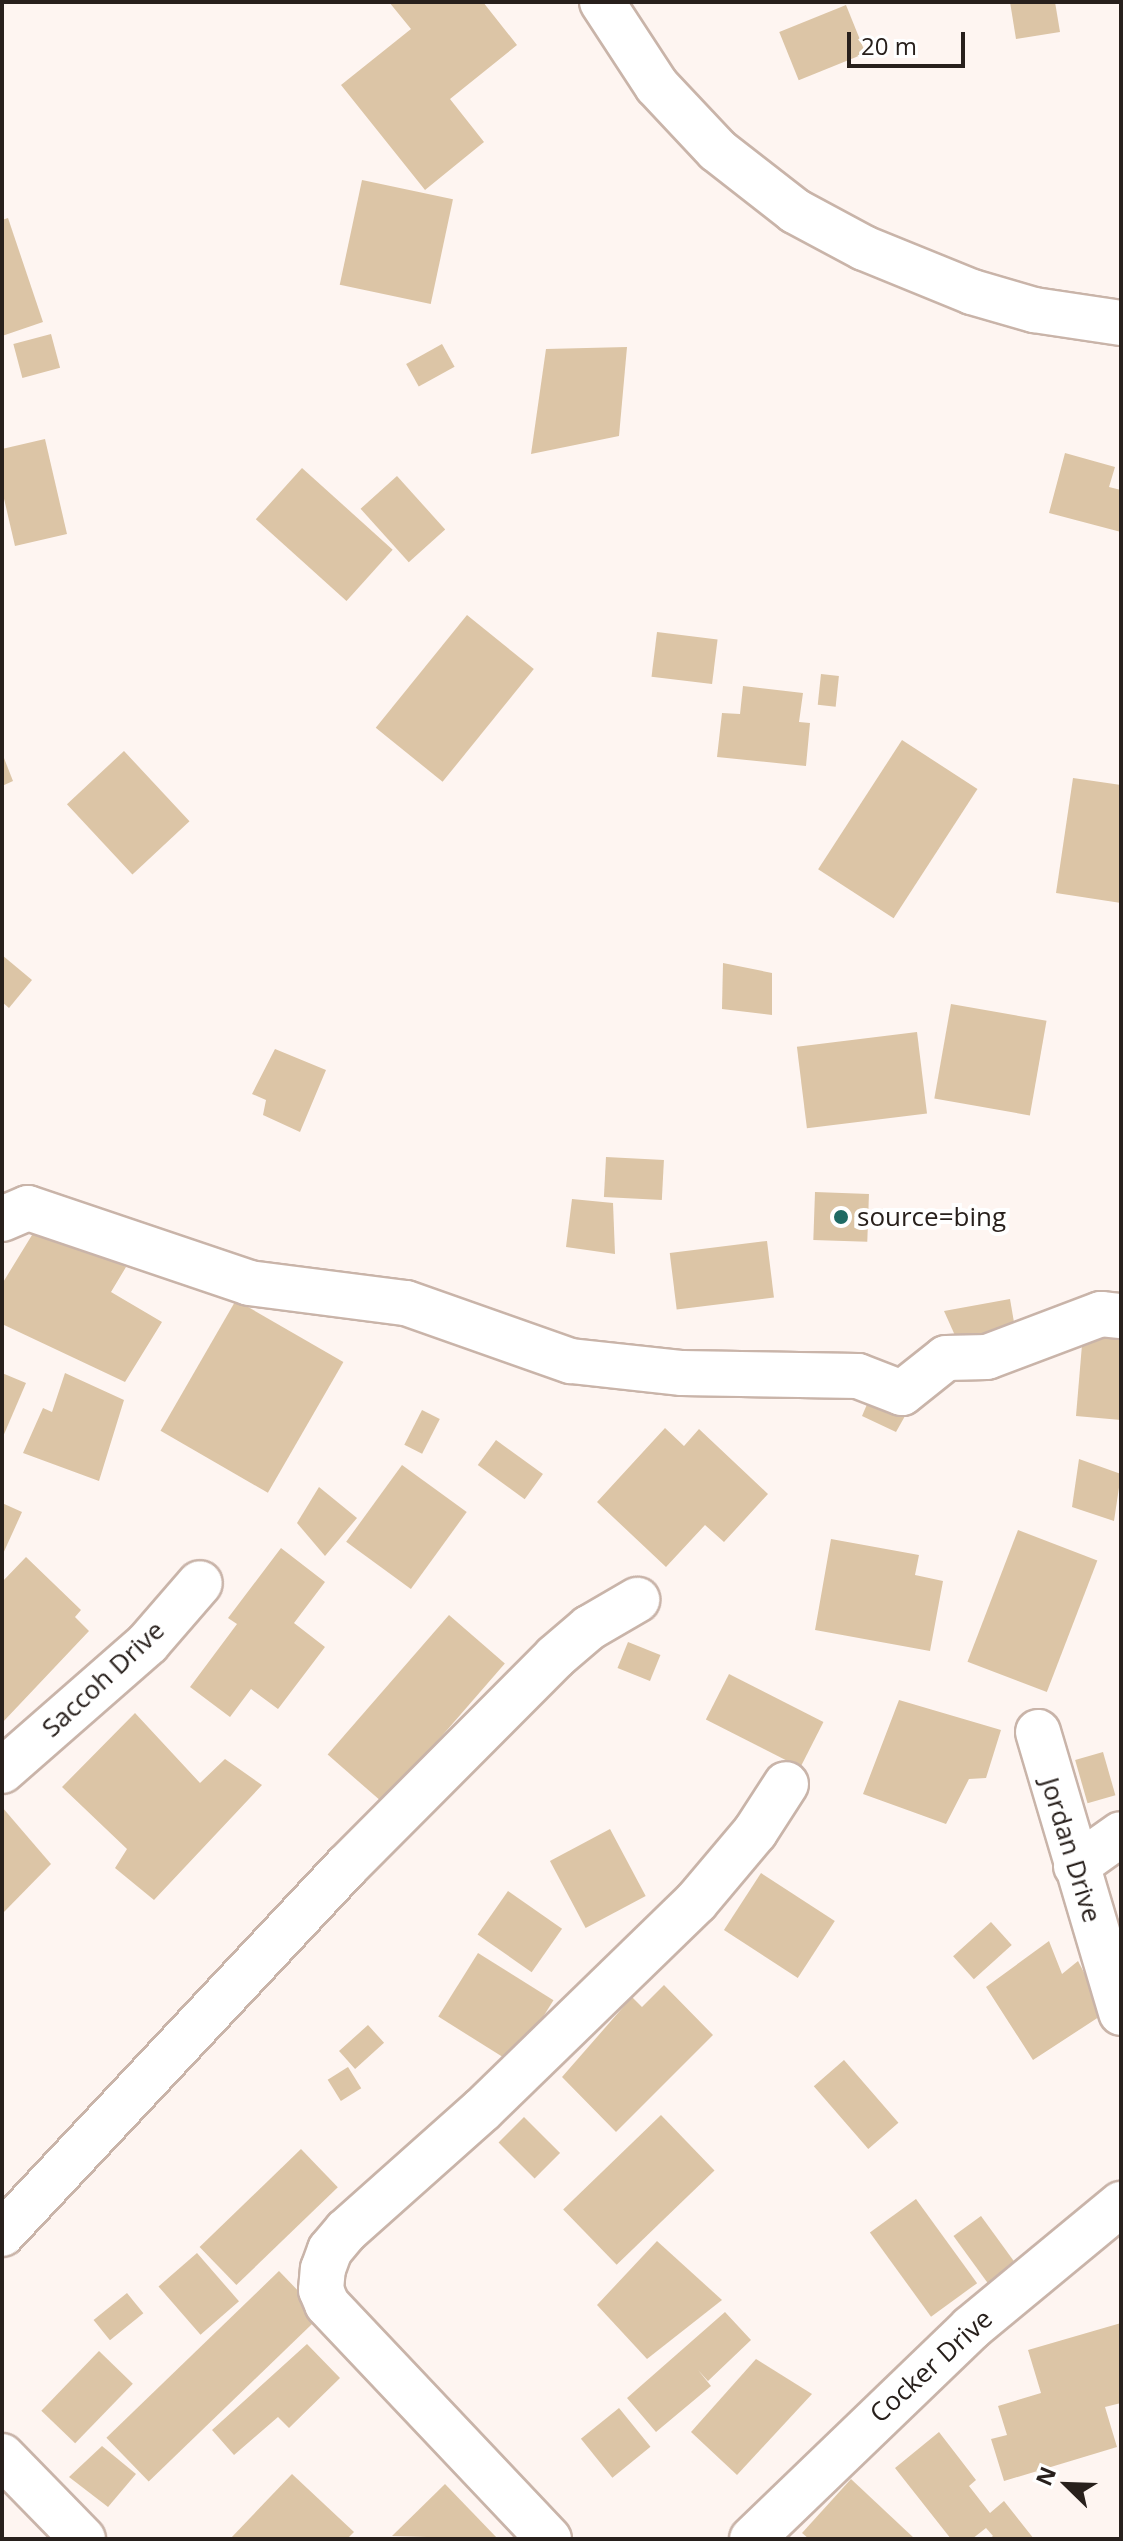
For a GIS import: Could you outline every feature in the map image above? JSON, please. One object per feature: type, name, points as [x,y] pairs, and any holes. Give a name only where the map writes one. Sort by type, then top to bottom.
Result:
[{"type":"street","points":[[602,2],[657,86],[717,150],[795,211],[864,248],[972,292],[1034,310],[1121,323]]},
{"type":"street","points":[[2,1219],[28,1208],[249,1283],[406,1303],[571,1361],[682,1373],[858,1376],[902,1393],[946,1358],[987,1357],[1101,1314],[1121,1316]]},
{"type":"street","name":"Saccoh Drive","points":[[2,1771],[148,1643],[200,1583]]},
{"type":"street","points":[[2,2234],[347,1866],[555,1657],[589,1628],[637,1600]]},
{"type":"street","name":"Jordan Drive","points":[[1038,1732],[1121,2013]]},
{"type":"street","points":[[549,2539],[327,2304],[321,2290],[323,2269],[330,2250],[346,2231],[483,2109],[696,1902],[755,1832],[786,1784]]},
{"type":"street","points":[[1076,1866],[1121,1834]]},
{"type":"street","name":"Cocker Drive","points":[[752,2539],[971,2328],[1121,2204]]},
{"type":"street","points":[[2,2456],[83,2539]]},
{"type":"building","points":[[389,2],[483,2],[517,45],[450,99],[484,142],[425,190],[341,85],[411,29]]},
{"type":"building","points":[[1010,2],[1055,2],[1060,32],[1016,39]]},
{"type":"building","points":[[846,5],[865,53],[799,80],[779,32]]},
{"type":"building","points":[[362,180],[453,199],[431,304],[340,285]]},
{"type":"building","points":[[8,218],[43,322],[2,336],[2,220]]},
{"type":"building","points":[[51,334],[60,368],[22,378],[13,344]]},
{"type":"building","points":[[442,344],[455,367],[419,387],[406,364]]},
{"type":"building","points":[[627,347],[619,436],[531,454],[546,349]]},
{"type":"building","points":[[45,439],[67,534],[15,546],[2,490],[2,449]]},
{"type":"building","points":[[1065,453],[1115,467],[1109,487],[1121,490],[1121,532],[1049,513]]},
{"type":"building","points":[[302,468],[393,550],[346,601],[256,519]]},
{"type":"building","points":[[397,476],[445,530],[409,562],[361,509]]},
{"type":"building","points":[[467,615],[534,669],[443,782],[376,728]]},
{"type":"building","points":[[657,632],[718,639],[712,684],[652,677]]},
{"type":"building","points":[[821,674],[839,676],[836,707],[818,705]]},
{"type":"building","points":[[743,686],[803,693],[799,722],[810,723],[806,766],[717,757],[722,713],[740,714]]},
{"type":"building","points":[[902,740],[977,789],[894,918],[818,869]]},
{"type":"building","points":[[124,751],[189,821],[132,874],[67,804]]},
{"type":"building","points":[[2,753],[13,781],[2,786]]},
{"type":"building","points":[[1073,778],[1121,785],[1121,903],[1056,893]]},
{"type":"building","points":[[2,955],[32,980],[9,1008],[2,1002]]},
{"type":"building","points":[[723,963],[772,973],[772,1015],[722,1009]]},
{"type":"building","points":[[951,1004],[1047,1021],[1030,1115],[934,1099]]},
{"type":"building","points":[[917,1032],[927,1113],[807,1128],[797,1047]]},
{"type":"building","points":[[275,1049],[326,1070],[300,1132],[263,1115],[266,1100],[252,1094]]},
{"type":"building","points":[[606,1157],[664,1160],[662,1200],[604,1197]]},
{"type":"building","name":"source=bing","points":[[815,1192],[869,1194],[867,1242],[813,1240]]},
{"type":"building","points":[[572,1199],[613,1203],[615,1254],[566,1247]]},
{"type":"building","points":[[40,1222],[126,1267],[111,1292],[162,1322],[125,1382],[2,1324],[2,1284]]},
{"type":"building","points":[[767,1241],[774,1298],[677,1310],[670,1253]]},
{"type":"building","points":[[1010,1299],[1016,1334],[962,1351],[944,1311]]},
{"type":"building","points":[[236,1300],[343,1362],[268,1493],[160,1431]]},
{"type":"building","points":[[1083,1333],[1121,1336],[1121,1420],[1076,1416]]},
{"type":"building","points":[[2,1373],[26,1383],[2,1439]]},
{"type":"building","points":[[65,1373],[124,1400],[99,1481],[23,1453],[43,1408],[52,1412]]},
{"type":"building","points":[[874,1388],[914,1400],[896,1432],[862,1416]]},
{"type":"building","points":[[422,1410],[440,1419],[422,1454],[404,1445]]},
{"type":"building","points":[[665,1428],[684,1446],[699,1429],[768,1494],[724,1542],[705,1525],[666,1567],[597,1502]]},
{"type":"building","points":[[496,1440],[543,1474],[525,1499],[478,1465]]},
{"type":"building","points":[[1079,1459],[1121,1474],[1114,1521],[1072,1507]]},
{"type":"building","points":[[402,1465],[467,1512],[411,1589],[346,1542]]},
{"type":"building","points":[[319,1487],[357,1518],[325,1556],[297,1523]]},
{"type":"building","points":[[2,1503],[22,1512],[2,1556]]},
{"type":"building","points":[[1018,1530],[1097,1560],[1047,1692],[967,1662]]},
{"type":"building","points":[[831,1539],[919,1555],[915,1575],[943,1581],[930,1651],[815,1630]]},
{"type":"building","points":[[281,1548],[325,1582],[294,1623],[325,1647],[278,1709],[251,1689],[230,1717],[190,1687],[237,1624],[228,1618]]},
{"type":"building","points":[[26,1557],[81,1610],[75,1617],[89,1631],[2,1723],[2,1582]]},
{"type":"building","points":[[449,1615],[505,1664],[383,1803],[328,1755]]},
{"type":"building","points":[[628,1642],[660,1655],[650,1681],[618,1668]]},
{"type":"building","points":[[729,1674],[823,1722],[800,1768],[706,1719]]},
{"type":"building","points":[[899,1700],[1001,1730],[986,1778],[969,1779],[946,1824],[863,1794]]},
{"type":"building","points":[[135,1713],[200,1783],[225,1759],[262,1785],[154,1900],[115,1868],[127,1849],[62,1787]]},
{"type":"building","points":[[1103,1752],[1115,1795],[1088,1803],[1075,1760]]},
{"type":"building","points":[[2,1807],[51,1864],[2,1914]]},
{"type":"building","points":[[610,1829],[646,1896],[586,1928],[550,1861]]},
{"type":"building","points":[[761,1873],[835,1921],[798,1978],[724,1930]]},
{"type":"building","points":[[508,1891],[562,1929],[532,1972],[478,1934]]},
{"type":"building","points":[[991,1922],[1012,1945],[974,1979],[953,1956]]},
{"type":"building","points":[[1049,1941],[1062,1974],[1078,1961],[1105,2013],[1033,2060],[986,1987]]},
{"type":"building","points":[[478,1953],[553,2000],[514,2064],[438,2017]]},
{"type":"building","points":[[664,1985],[713,2035],[616,2132],[562,2077],[632,1997],[642,2007]]},
{"type":"building","points":[[368,2025],[384,2043],[355,2069],[339,2051]]},
{"type":"building","points":[[844,2060],[898,2123],[868,2149],[814,2086]]},
{"type":"building","points":[[348,2067],[361,2088],[341,2101],[328,2080]]},
{"type":"building","points":[[661,2115],[714,2170],[617,2265],[563,2209]]},
{"type":"building","points":[[524,2117],[560,2153],[535,2179],[499,2142]]},
{"type":"building","points":[[301,2149],[338,2187],[236,2285],[200,2247]]},
{"type":"building","points":[[916,2199],[977,2283],[931,2317],[870,2233]]},
{"type":"building","points":[[981,2216],[1017,2265],[989,2285],[953,2236]]},
{"type":"building","points":[[657,2241],[722,2300],[647,2359],[597,2305]]},
{"type":"building","points":[[197,2253],[239,2301],[200,2335],[159,2286]]},
{"type":"building","points":[[279,2271],[321,2315],[149,2482],[106,2438]]},
{"type":"building","points":[[127,2293],[143,2313],[110,2340],[94,2320]]},
{"type":"building","points":[[725,2312],[751,2340],[708,2381],[698,2370],[711,2386],[656,2432],[627,2398]]},
{"type":"building","points":[[1121,2323],[1121,2403],[1105,2407],[1117,2447],[1004,2481],[991,2439],[1007,2435],[998,2406],[1041,2393],[1028,2350]]},
{"type":"building","points":[[307,2344],[340,2378],[289,2428],[278,2417],[234,2455],[212,2430]]},
{"type":"building","points":[[99,2351],[133,2384],[75,2443],[41,2411]]},
{"type":"building","points":[[756,2359],[812,2394],[737,2475],[691,2432]]},
{"type":"building","points":[[619,2408],[650,2447],[612,2478],[581,2439]]},
{"type":"building","points":[[939,2432],[976,2480],[969,2486],[990,2513],[1004,2501],[1034,2539],[989,2539],[993,2536],[986,2528],[972,2539],[951,2539],[895,2468]]},
{"type":"building","points":[[102,2446],[136,2474],[108,2507],[69,2477]]},
{"type":"building","points":[[292,2474],[354,2532],[347,2539],[230,2539]]},
{"type":"building","points":[[851,2479],[915,2539],[809,2539],[802,2533]]},
{"type":"building","points":[[445,2484],[498,2539],[392,2536]]},
{"type":"place","name":"source=bing","points":[[841,1217]]}]
